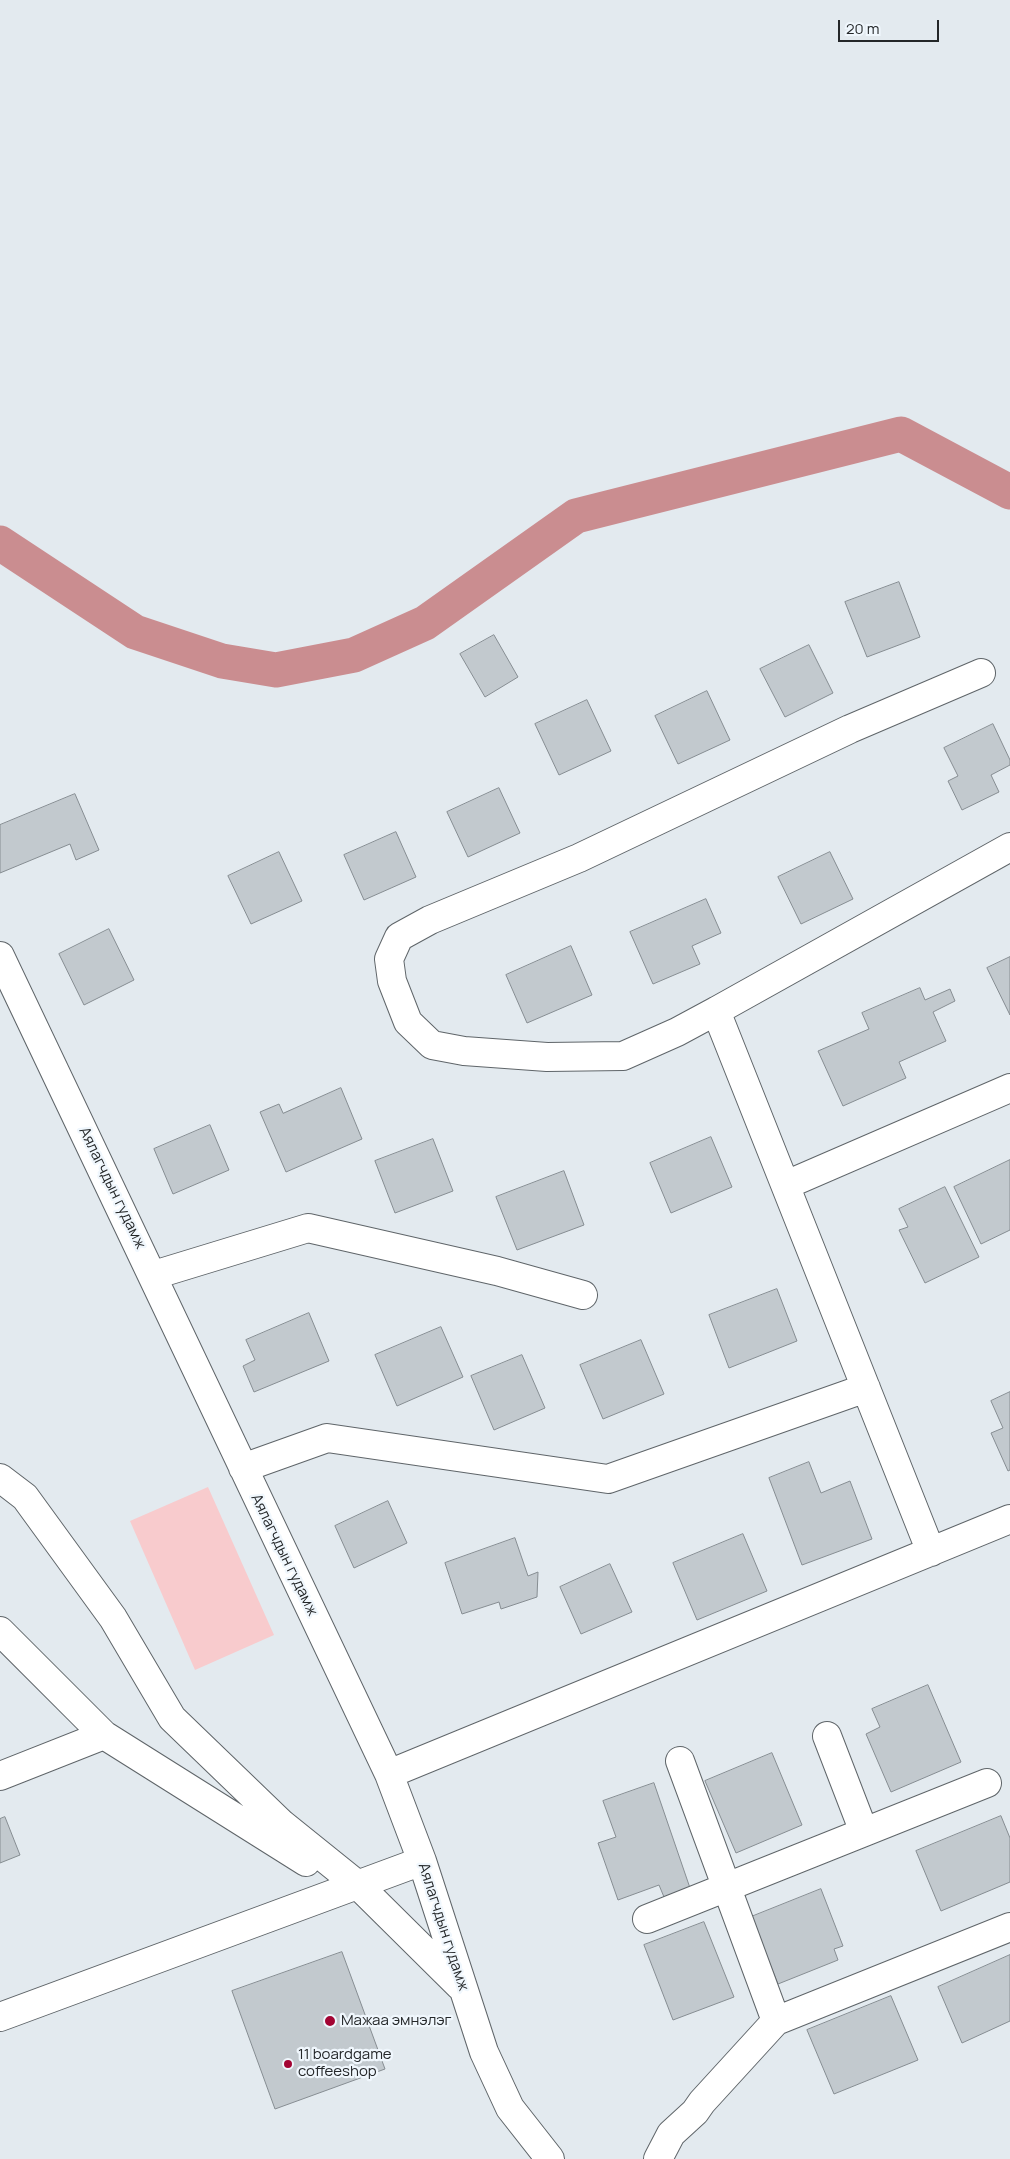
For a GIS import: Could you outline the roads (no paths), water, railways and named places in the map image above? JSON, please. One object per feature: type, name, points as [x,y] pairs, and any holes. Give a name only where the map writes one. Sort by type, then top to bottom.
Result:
[{"type":"street","points":[[981,673],[850,729],[579,858],[430,920],[399,937],[389,959],[392,981],[408,1022],[432,1045],[464,1052],[546,1058],[623,1056],[677,1032],[716,1011],[1010,847]]},
{"type":"street","name":"Аялагчдын гудамж","points":[[0,956],[154,1275],[243,1468],[389,1774],[422,1861],[484,2052],[510,2108],[550,2159]]},
{"type":"street","points":[[716,1011],[931,1552]]},
{"type":"street","points":[[786,1186],[1010,1088]]},
{"type":"street","points":[[154,1275],[308,1228],[497,1271],[583,1294]]},
{"type":"street","points":[[243,1468],[328,1438],[608,1479],[866,1388]]},
{"type":"street","points":[[0,1478],[25,1498],[113,1618],[172,1718],[282,1824],[354,1887],[464,1989]]},
{"type":"street","points":[[389,1774],[1010,1519]]},
{"type":"street","points":[[0,1631],[104,1735],[354,1887]]},
{"type":"street","points":[[0,1776],[104,1735]]},
{"type":"street","points":[[827,1736],[864,1832]]},
{"type":"street","points":[[680,1761],[776,2021]]},
{"type":"street","points":[[647,1919],[987,1783]]},
{"type":"street","points":[[0,2017],[422,1861]]},
{"type":"street","points":[[658,2159],[670,2134],[696,2112],[702,2102],[776,2021],[1010,1927]]},
{"type":"waterway","points":[[0,543],[135,632],[222,661],[276,670],[354,655],[425,623],[576,516],[901,434],[1010,492]]},
{"type":"place","name":"Maжаа эмнэлэг","points":[[330,2021]]},
{"type":"place","name":"11 boardgame coffeeshop","points":[[288,2064]]}]
